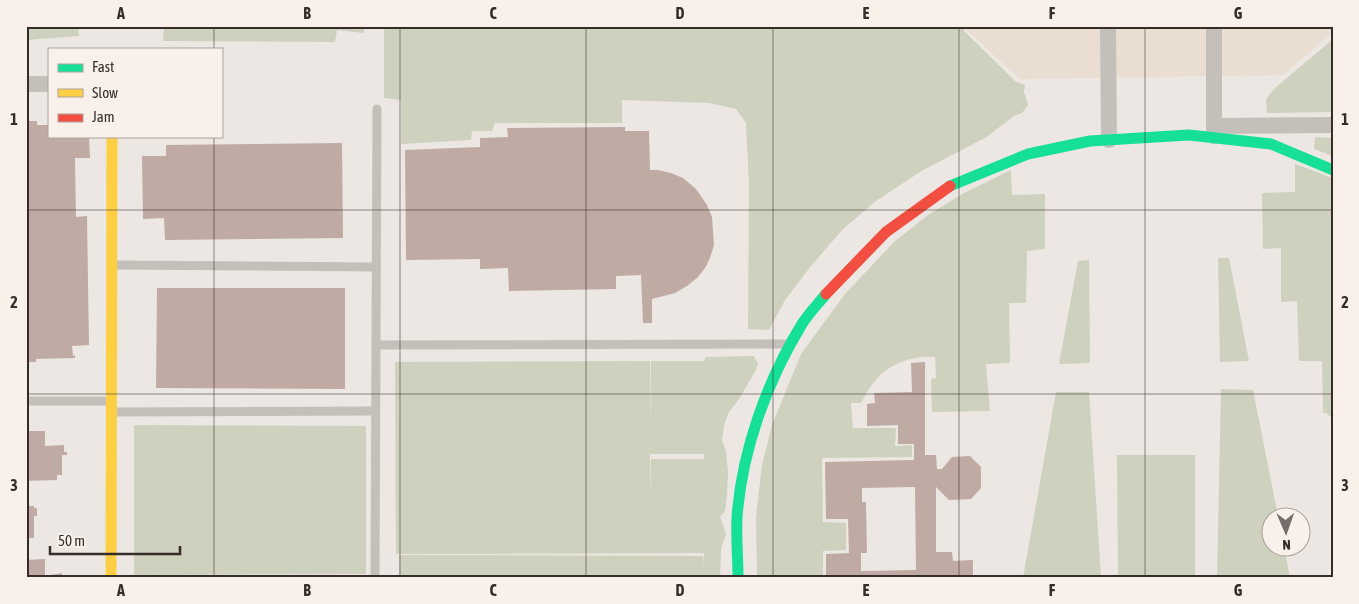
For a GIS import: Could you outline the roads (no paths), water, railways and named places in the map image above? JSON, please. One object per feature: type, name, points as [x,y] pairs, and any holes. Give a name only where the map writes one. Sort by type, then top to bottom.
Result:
[{"type":"street","points":[[1108,26],[1109,140]]},
{"type":"street","points":[[1214,26],[1214,132]]},
{"type":"street","points":[[26,84],[48,84]]},
{"type":"street","points":[[738,578],[737,518],[742,476],[752,435],[766,397],[783,360],[804,323],[830,288],[886,232],[952,184],[1028,154],[1090,141],[1189,136],[1214,132],[1333,125]]},
{"type":"street","points":[[1214,132],[1271,144],[1333,170]]},
{"type":"street","points":[[111,578],[112,138]]},
{"type":"lane","points":[[374,578],[377,109]]},
{"type":"lane","points":[[112,265],[376,266]]},
{"type":"lane","points":[[376,345],[792,344]]},
{"type":"lane","points":[[26,401],[112,407],[375,412]]}]
